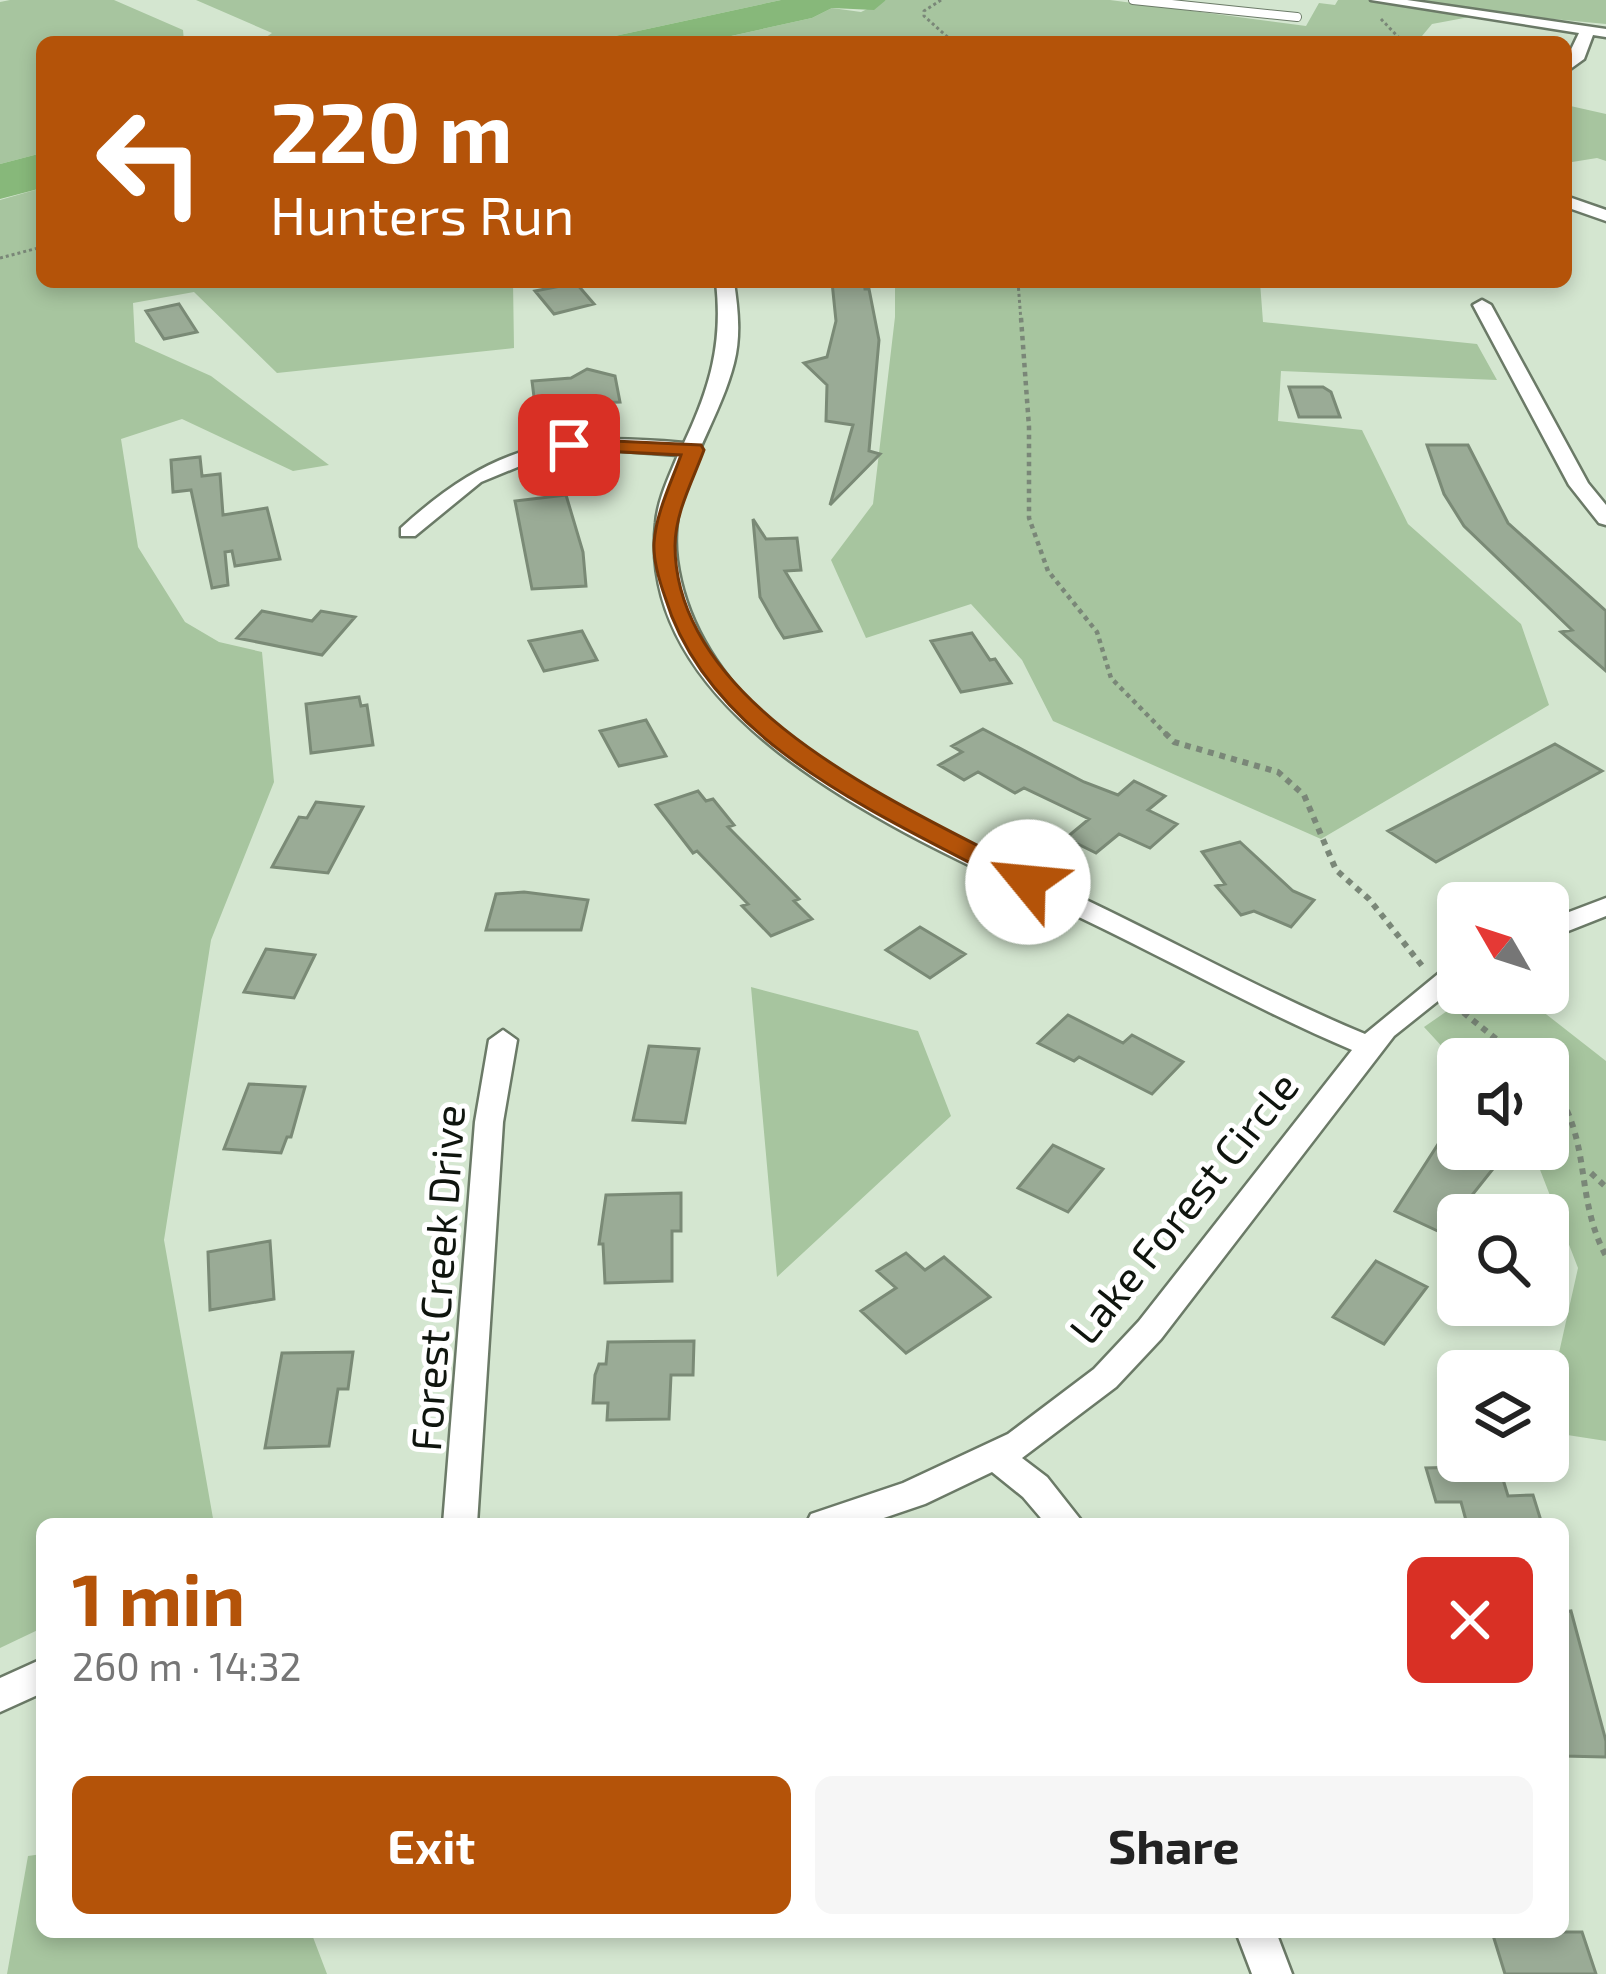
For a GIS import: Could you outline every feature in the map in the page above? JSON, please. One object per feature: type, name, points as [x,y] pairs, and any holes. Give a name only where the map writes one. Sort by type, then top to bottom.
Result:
[{"type":"street","points":[[1377,8],[1606,33]]},
{"type":"street","points":[[1572,62],[1587,32]]},
{"type":"street","points":[[1572,203],[1606,216]]},
{"type":"street","points":[[725,288],[731,313],[729,354],[670,513],[664,545],[675,602],[709,668],[762,726],[824,773],[1248,991],[1371,1047]]},
{"type":"street","points":[[1482,305],[1579,485],[1606,520]]},
{"type":"street","points":[[408,532],[465,481],[520,456],[603,443],[694,450]]},
{"type":"street","points":[[1569,920],[1606,905]]},
{"type":"street","name":"Lake Forest Circle","points":[[841,1518],[913,1494],[996,1456],[1061,1415],[1106,1378],[1150,1330],[1384,1029],[1437,987]]},
{"type":"street","name":"Forest Creek Drive","points":[[460,1518],[489,1122],[503,1040]]},
{"type":"street","points":[[996,1456],[1035,1487],[1062,1518]]},
{"type":"street","points":[[0,1696],[36,1678]]},
{"type":"street","points":[[1258,1938],[1272,1974]]},
{"type":"lane","points":[[1133,0],[1297,17]]},
{"type":"path","points":[[941,0],[923,11],[946,36]]},
{"type":"path","points":[[1377,8],[1398,36]]},
{"type":"path","points":[[0,258],[36,249]]},
{"type":"path","points":[[1018,288],[1029,427],[1029,518],[1048,572],[1096,632],[1112,678],[1174,742],[1278,772],[1304,796],[1336,870],[1437,967]]},
{"type":"path","points":[[1465,1014],[1495,1038]]},
{"type":"path","points":[[1569,1101],[1585,1125],[1592,1208],[1599,1246],[1606,1256]]},
{"type":"path","points":[[1590,1173],[1606,1187]]},
{"type":"shaded area","points":[[114,0],[183,30],[184,36],[36,36],[36,155],[0,164],[0,2]]},
{"type":"shaded area","points":[[196,0],[781,0],[615,36],[268,36],[272,33]]},
{"type":"shaded area","points":[[781,0],[886,0],[874,10],[832,8],[812,18],[731,36],[615,36]]},
{"type":"shaded area","points":[[886,0],[1110,0],[1306,26],[1319,3],[1335,5],[1338,0],[1606,0],[1606,24],[1491,13],[1432,24],[1422,36],[731,36],[812,18],[832,8],[861,12]]},
{"type":"shaded area","points":[[1572,106],[1606,114],[1606,161],[1572,162]]},
{"type":"shaded area","points":[[36,155],[36,190],[0,199],[0,164]]},
{"type":"shaded area","points":[[36,190],[36,288],[513,288],[514,348],[277,373],[194,292],[133,303],[135,342],[211,376],[329,465],[293,471],[182,419],[121,439],[138,547],[185,622],[219,642],[262,652],[274,782],[211,940],[164,1240],[213,1518],[36,1518],[36,1631],[0,1648],[0,200]]},
{"type":"shaded area","points":[[895,288],[1260,288],[1263,322],[1477,344],[1497,380],[1281,371],[1278,421],[1362,430],[1408,524],[1521,624],[1549,705],[1321,839],[1053,721],[1022,660],[971,604],[866,638],[831,560],[873,504]]},
{"type":"shaded area","points":[[751,987],[918,1031],[951,1116],[777,1277]]},
{"type":"shaded area","points":[[1443,1014],[1546,1014],[1606,1061],[1606,1441],[1569,1435],[1569,1350],[1560,1350],[1565,1326],[1569,1326],[1578,1268],[1569,1245],[1569,1194],[1549,1194],[1540,1170],[1569,1170],[1569,1038],[1437,1041],[1424,1027]]},
{"type":"shaded area","points":[[36,1855],[36,1938],[313,1938],[327,1974],[7,1974],[28,1856]]},
{"type":"building","points":[[580,288],[594,304],[554,314],[535,291]]},
{"type":"building","points":[[833,288],[869,289],[879,340],[869,451],[880,454],[830,505],[853,425],[826,421],[827,385],[804,363],[827,357],[836,321]]},
{"type":"building","points":[[179,304],[197,332],[164,339],[146,311]]},
{"type":"building","points":[[587,369],[615,376],[620,402],[535,405],[532,381],[571,378]]},
{"type":"building","points":[[1289,387],[1323,387],[1331,392],[1340,417],[1299,417]]},
{"type":"building","points":[[1427,445],[1468,445],[1508,523],[1606,611],[1606,671],[1561,632],[1572,630],[1464,526],[1444,494]]},
{"type":"building","points":[[200,457],[202,476],[220,474],[223,515],[267,508],[280,559],[235,566],[232,551],[225,552],[228,585],[212,588],[191,490],[173,492],[171,460]]},
{"type":"building","points":[[566,495],[583,552],[586,586],[532,589],[515,501]]},
{"type":"building","points":[[753,519],[766,539],[797,538],[801,570],[785,571],[821,631],[784,638],[777,627],[760,597]]},
{"type":"building","points":[[262,611],[312,621],[321,611],[355,617],[322,655],[237,638]]},
{"type":"building","points":[[582,631],[597,660],[544,671],[529,641]]},
{"type":"building","points":[[972,633],[1011,683],[961,692],[931,641]]},
{"type":"building","points":[[359,697],[361,706],[367,705],[373,745],[311,753],[306,704]]},
{"type":"building","points":[[646,720],[666,756],[619,766],[600,731]]},
{"type":"building","points":[[983,729],[1118,795],[1134,781],[1165,796],[1148,810],[1177,824],[1150,848],[1119,834],[1096,853],[1066,838],[1089,819],[1024,788],[1015,793],[978,772],[964,780],[939,765],[962,752],[952,746]]},
{"type":"building","points":[[1555,744],[1602,771],[1436,862],[1388,831]]},
{"type":"building","points":[[698,791],[706,801],[713,799],[734,825],[728,827],[799,899],[794,901],[812,919],[771,936],[742,906],[748,904],[697,851],[693,853],[656,805]]},
{"type":"building","points":[[316,802],[363,807],[328,873],[272,867],[299,817],[307,818]]},
{"type":"building","points":[[1240,842],[1293,891],[1314,900],[1291,927],[1254,911],[1241,915],[1216,886],[1225,884],[1202,852]]},
{"type":"building","points":[[524,892],[588,900],[581,930],[486,930],[496,894]]},
{"type":"building","points":[[920,927],[965,954],[930,978],[886,950]]},
{"type":"building","points":[[266,949],[315,955],[294,998],[244,992]]},
{"type":"building","points":[[1068,1015],[1123,1043],[1132,1035],[1183,1062],[1152,1094],[1079,1057],[1074,1061],[1038,1043]]},
{"type":"building","points":[[649,1046],[699,1049],[685,1123],[633,1120]]},
{"type":"building","points":[[249,1084],[305,1087],[291,1137],[281,1153],[224,1149]]},
{"type":"building","points":[[1053,1145],[1103,1169],[1068,1212],[1018,1188]]},
{"type":"building","points":[[1437,1146],[1437,1170],[1492,1170],[1473,1194],[1437,1194],[1437,1231],[1395,1211]]},
{"type":"building","points":[[681,1193],[681,1231],[672,1231],[672,1281],[605,1283],[603,1244],[599,1244],[606,1195]]},
{"type":"building","points":[[270,1241],[274,1299],[210,1310],[208,1252]]},
{"type":"building","points":[[906,1253],[925,1270],[944,1257],[990,1297],[906,1353],[861,1311],[896,1288],[877,1271]]},
{"type":"building","points":[[1376,1261],[1427,1287],[1384,1344],[1333,1317]]},
{"type":"building","points":[[694,1341],[693,1375],[671,1375],[669,1419],[607,1420],[608,1403],[593,1403],[595,1375],[599,1364],[606,1364],[608,1342]]},
{"type":"building","points":[[353,1352],[348,1389],[338,1389],[329,1446],[265,1448],[282,1353]]},
{"type":"building","points":[[1426,1468],[1437,1468],[1437,1482],[1504,1482],[1508,1496],[1533,1495],[1540,1518],[1465,1518],[1461,1502],[1436,1502]]},
{"type":"building","points":[[1569,1611],[1606,1741],[1606,1757],[1569,1756]]},
{"type":"building","points":[[1569,1932],[1582,1932],[1596,1974],[1505,1974],[1494,1938],[1569,1938]]},
{"type":"route","points":[[569,445],[694,450],[680,481],[664,545],[685,628],[726,692],[824,773],[1028,882]]}]
